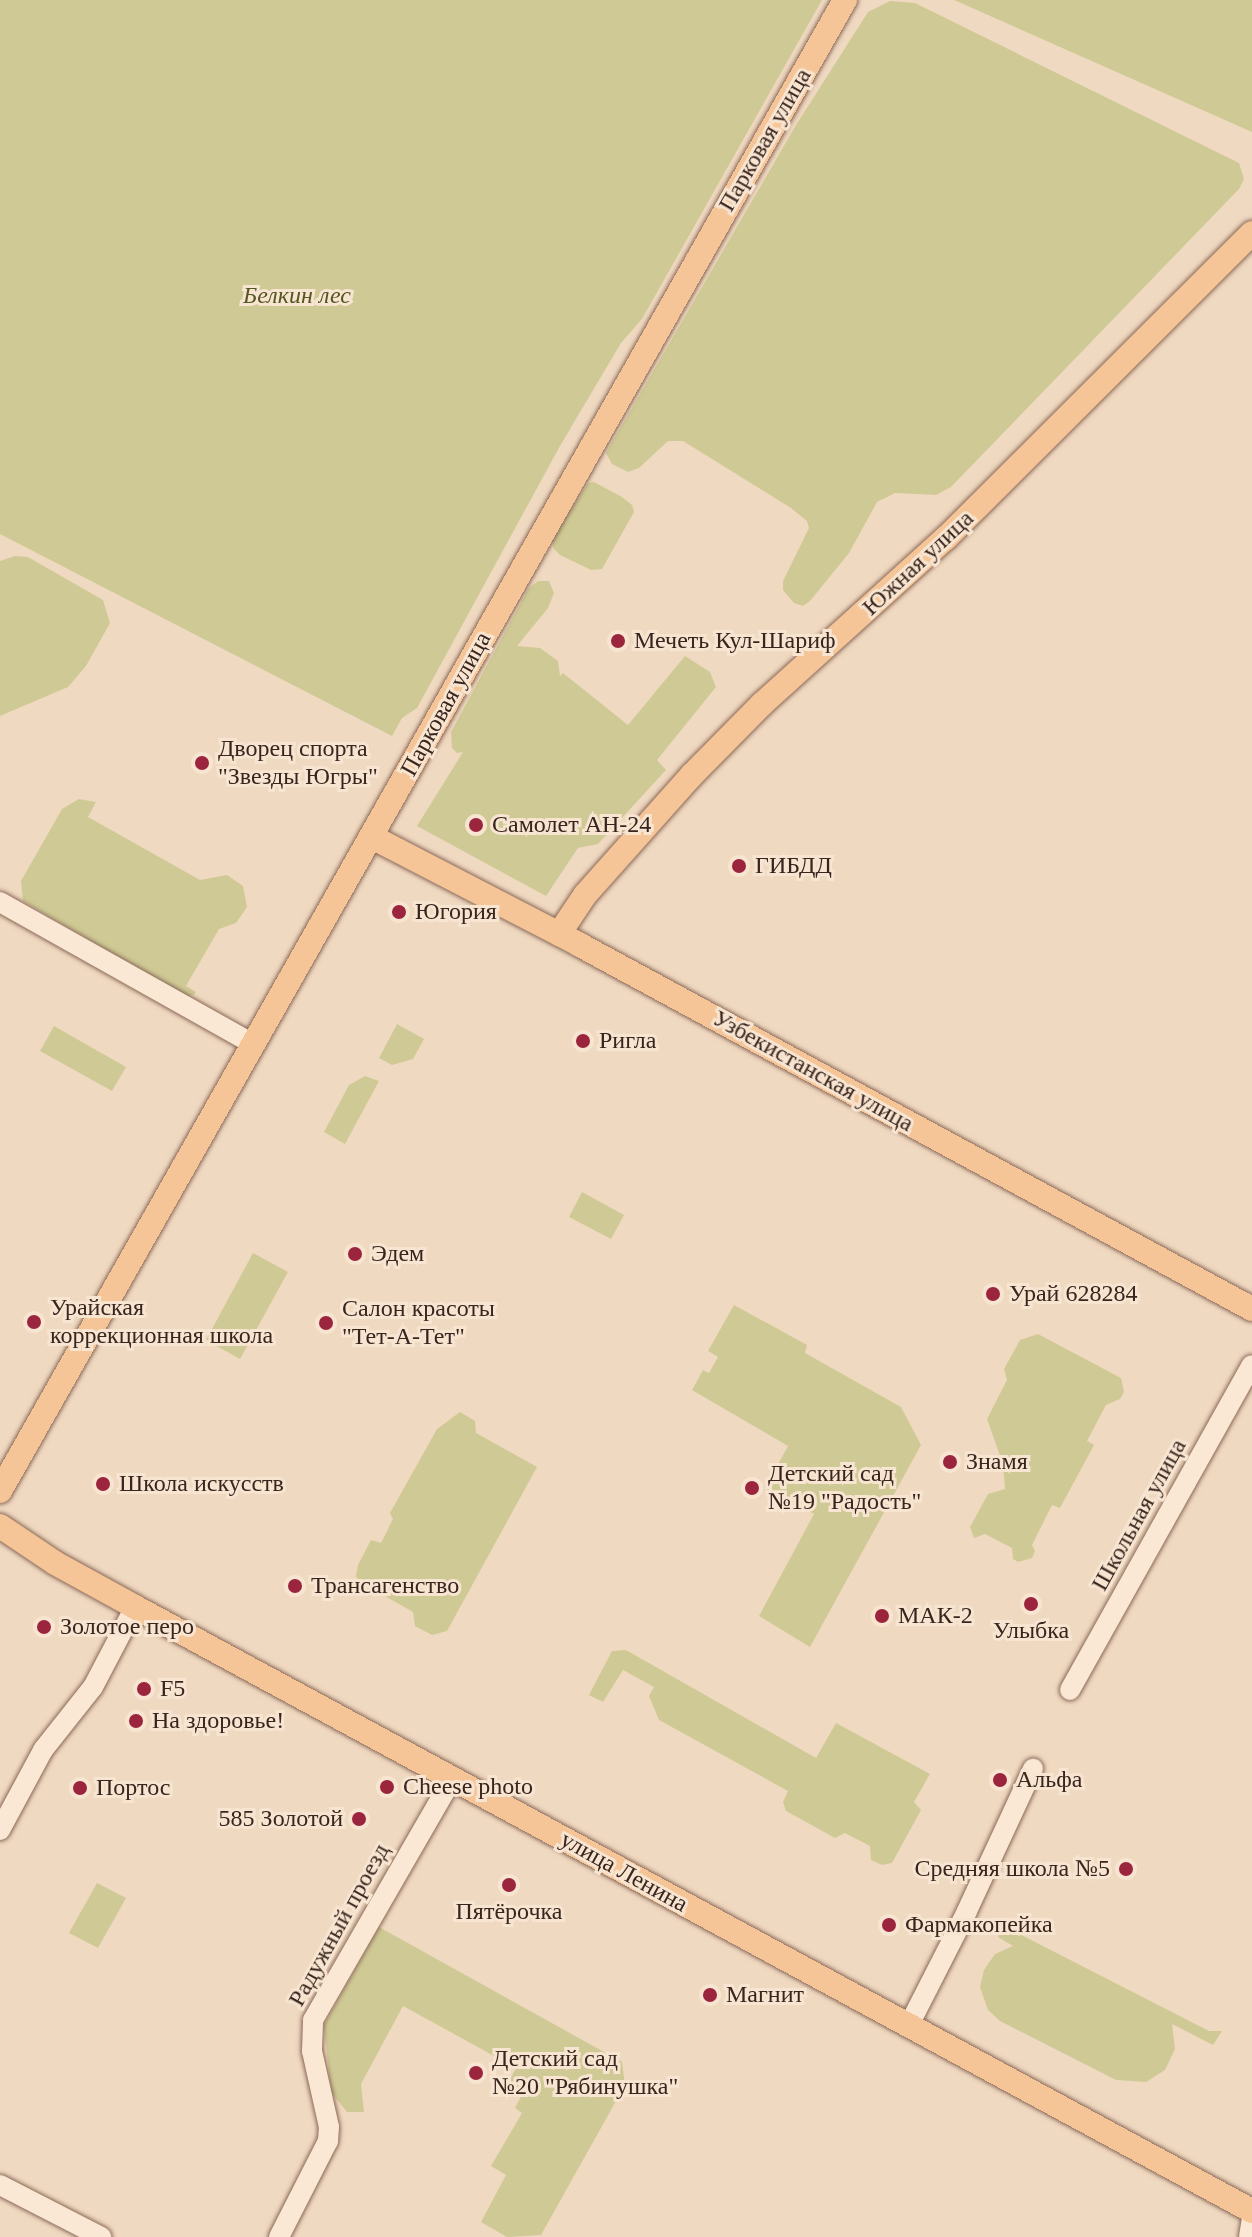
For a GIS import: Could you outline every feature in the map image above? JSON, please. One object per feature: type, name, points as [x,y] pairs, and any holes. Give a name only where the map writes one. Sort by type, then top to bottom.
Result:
[{"type":"main road","name":"Парковая улица","points":[[0,1491],[845,0]]},
{"type":"main road","name":"Южная улица","points":[[559,934],[585,895],[692,775],[762,704],[956,528],[1252,233]]},
{"type":"main road","name":"Узбекистанская улица","points":[[372,837],[559,934],[1252,1309]]},
{"type":"main road","name":"улица Ленина","points":[[0,1526],[55,1563],[135,1607],[1252,2211]]},
{"type":"street","points":[[0,902],[255,1045]]},
{"type":"street","name":"Школьная улица","points":[[1070,1690],[1252,1365]]},
{"type":"street","points":[[0,1830],[43,1750],[93,1687],[135,1607]]},
{"type":"street","points":[[908,2027],[961,1924],[1033,1769]]},
{"type":"street","name":"Радужный проезд","points":[[279,2237],[328,2141],[329,2127],[312,2051],[313,2020],[452,1779]]},
{"type":"street","points":[[0,2185],[101,2237]]},
{"type":"street","points":[[1249,2237],[1252,2219]]},
{"type":"green space","name":"Белкин лес","points":[[0,0],[822,0],[642,319],[621,343],[560,446],[417,708],[402,718],[392,736],[0,534]]},
{"type":"green space","points":[[954,0],[1252,0],[1252,132]]},
{"type":"green space","points":[[890,1],[915,3],[1239,163],[1244,179],[1239,189],[951,487],[936,495],[895,493],[877,502],[849,553],[803,606],[794,603],[783,590],[783,581],[809,528],[807,521],[791,508],[683,441],[668,441],[639,468],[628,472],[612,464],[606,453],[796,125],[868,12]]},
{"type":"green space","points":[[594,482],[622,497],[632,505],[634,512],[602,569],[591,570],[560,555],[554,549],[552,539],[588,483]]},
{"type":"green space","points":[[15,556],[28,557],[103,600],[110,623],[86,666],[68,687],[0,716],[0,561]]},
{"type":"green space","points":[[538,581],[549,581],[554,593],[548,608],[517,646],[540,648],[558,661],[560,676],[563,673],[628,725],[685,656],[710,672],[716,687],[657,760],[666,770],[598,844],[578,848],[546,896],[417,826],[463,752],[457,753],[452,748],[451,732],[529,588]]},
{"type":"green space","points":[[79,799],[96,802],[88,817],[200,880],[227,875],[243,886],[247,907],[236,923],[219,929],[186,986],[196,992],[194,995],[185,996],[23,901],[21,881],[62,809]]},
{"type":"green space","points":[[397,1024],[424,1039],[413,1059],[392,1065],[379,1058]]},
{"type":"green space","points":[[54,1026],[126,1067],[112,1091],[40,1051]]},
{"type":"green space","points":[[365,1076],[379,1081],[345,1144],[324,1132],[349,1085]]},
{"type":"green space","points":[[582,1192],[624,1215],[611,1239],[569,1217]]},
{"type":"green space","points":[[253,1253],[288,1272],[240,1359],[206,1340]]},
{"type":"green space","points":[[734,1305],[807,1345],[805,1353],[901,1407],[921,1445],[810,1647],[759,1616],[814,1514],[765,1488],[788,1446],[692,1390],[703,1370],[709,1373],[718,1357],[708,1351]]},
{"type":"green space","points":[[1038,1334],[1121,1378],[1124,1392],[1120,1399],[1106,1405],[1087,1441],[1094,1445],[1060,1508],[1052,1505],[1032,1545],[1035,1551],[1032,1558],[1018,1562],[1013,1559],[1012,1548],[985,1534],[974,1538],[970,1527],[988,1494],[1005,1489],[1003,1464],[987,1419],[1007,1380],[1004,1369],[1020,1340]]},
{"type":"green space","points":[[460,1412],[475,1421],[476,1433],[537,1467],[447,1631],[432,1635],[415,1626],[413,1612],[376,1591],[369,1597],[356,1576],[371,1540],[381,1543],[393,1519],[390,1513],[437,1429]]},
{"type":"green space","points":[[626,1650],[816,1758],[836,1723],[930,1774],[914,1802],[921,1810],[892,1863],[882,1865],[871,1860],[870,1846],[845,1833],[835,1838],[786,1811],[783,1802],[788,1791],[659,1720],[649,1696],[654,1687],[623,1670],[603,1702],[589,1695],[612,1651]]},
{"type":"green space","points":[[97,1883],[126,1898],[98,1948],[69,1933]]},
{"type":"green space","points":[[1004,1926],[1209,2031],[1222,2031],[1213,2045],[1172,2024],[1175,2049],[1165,2070],[1146,2082],[1116,2080],[1000,2021],[988,2010],[980,1987],[984,1970],[995,1954],[1013,1946],[998,1937]]},
{"type":"green space","points":[[379,1927],[622,2062],[625,2085],[541,2235],[507,2237],[481,2222],[506,2175],[491,2166],[522,2113],[515,2108],[524,2091],[508,2083],[516,2068],[403,2006],[361,2084],[364,2112],[347,2112],[331,2092],[324,2025]]},
{"type":"place","name":"Мечеть Кул-Шариф","points":[[618,641]]},
{"type":"place","name":"Дворец спорта \"Звезды Югры\"","points":[[202,763]]},
{"type":"place","name":"Самолет АН-24","points":[[476,825]]},
{"type":"place","name":"ГИБДД","points":[[739,866]]},
{"type":"place","name":"Югория","points":[[399,912]]},
{"type":"place","name":"Ригла","points":[[583,1041]]},
{"type":"place","name":"Эдем","points":[[355,1254]]},
{"type":"place","name":"Урай 628284","points":[[993,1294]]},
{"type":"place","name":"Урайская коррекционная школа","points":[[34,1322]]},
{"type":"place","name":"Салон красоты \"Тет-А-Тет\"","points":[[326,1323]]},
{"type":"place","name":"Знамя","points":[[950,1462]]},
{"type":"place","name":"Школа искусств","points":[[103,1484]]},
{"type":"place","name":"Детский сад №19 \"Радость\"","points":[[752,1488]]},
{"type":"place","name":"Трансагенство","points":[[295,1586]]},
{"type":"place","name":"Улыбка","points":[[1031,1604]]},
{"type":"place","name":"МАК-2","points":[[882,1616]]},
{"type":"place","name":"Золотое перо","points":[[44,1627]]},
{"type":"place","name":"F5","points":[[144,1689]]},
{"type":"place","name":"На здоровье!","points":[[136,1721]]},
{"type":"place","name":"Альфа","points":[[1000,1780]]},
{"type":"place","name":"Cheese photo","points":[[387,1787]]},
{"type":"place","name":"Портос","points":[[80,1788]]},
{"type":"place","name":"585 Золотой","points":[[359,1819]]},
{"type":"place","name":"Средняя школа №5","points":[[1126,1869]]},
{"type":"place","name":"Пятёрочка","points":[[509,1885]]},
{"type":"place","name":"Фармакопейка","points":[[889,1925]]},
{"type":"place","name":"Магнит","points":[[710,1995]]},
{"type":"place","name":"Детский сад №20 \"Рябинушка\"","points":[[476,2073]]}]
